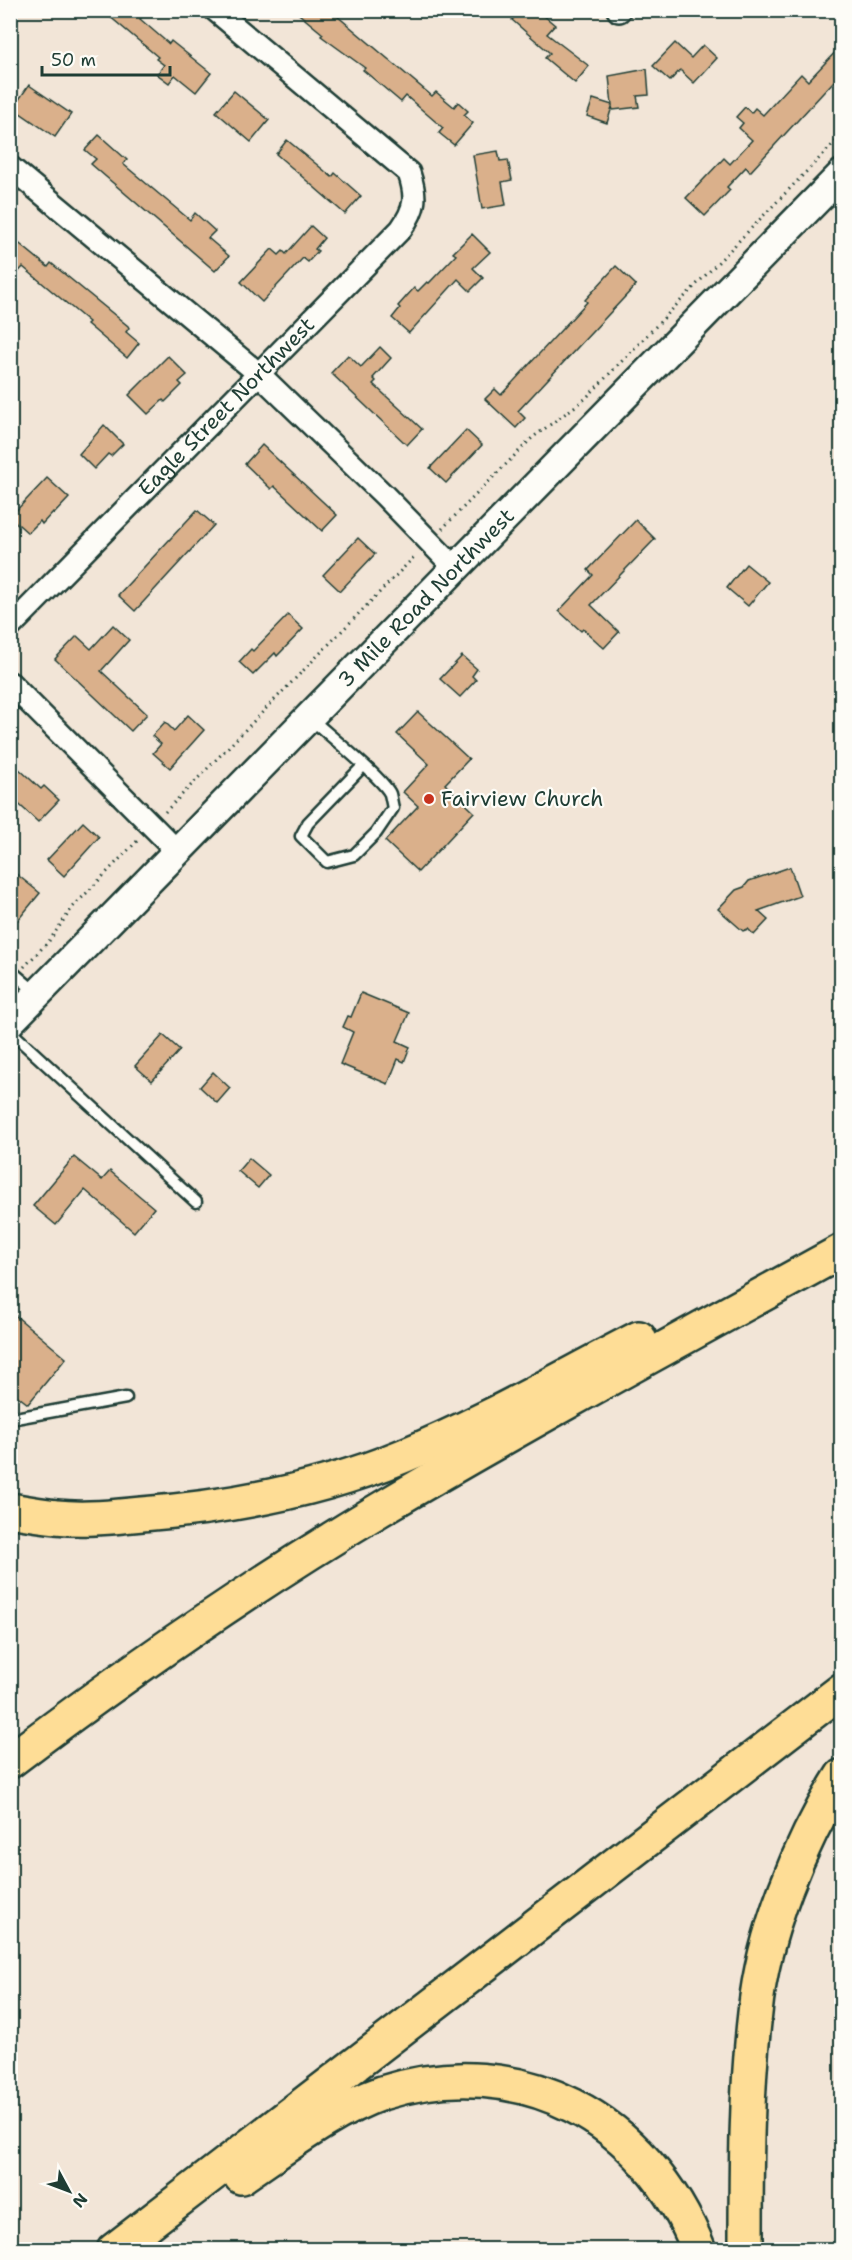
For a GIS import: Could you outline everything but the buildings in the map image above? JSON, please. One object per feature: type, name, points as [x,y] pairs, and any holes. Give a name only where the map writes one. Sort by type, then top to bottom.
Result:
[{"type":"highway","points":[[10,1510],[57,1517],[116,1517],[180,1511],[264,1497],[340,1478],[402,1456],[454,1433],[777,1267],[842,1244]]},
{"type":"highway","points":[[10,1761],[128,1674],[258,1586],[378,1511],[842,1251]]},
{"type":"highway","points":[[122,2244],[842,1690]]},
{"type":"highway","points":[[746,2250],[750,2069],[755,2011],[764,1962],[780,1906],[802,1849],[842,1776]]},
{"type":"highway","points":[[122,2244],[185,2214],[339,2113],[380,2094],[425,2082],[471,2080],[512,2084],[566,2100],[605,2124],[638,2152],[664,2182],[689,2226],[699,2250]]},
{"type":"main road","name":"3 Mile Road Northwest","points":[[10,1022],[842,174]]},
{"type":"street","name":"Eagle Street Northwest","points":[[10,627],[401,229],[414,205],[415,190],[409,173],[215,10]]},
{"type":"street","points":[[10,167],[259,374],[385,496],[455,568]]},
{"type":"street","points":[[10,683],[177,851]]},
{"type":"lane","points":[[309,717],[363,766],[389,793],[393,808],[376,833],[354,855],[327,862],[301,836],[308,823],[363,766]]},
{"type":"lane","points":[[10,970],[38,994]]},
{"type":"lane","points":[[10,1031],[196,1202]]},
{"type":"lane","points":[[10,1419],[126,1398]]},
{"type":"place","name":"Fairview Church","points":[[429,799]]}]
